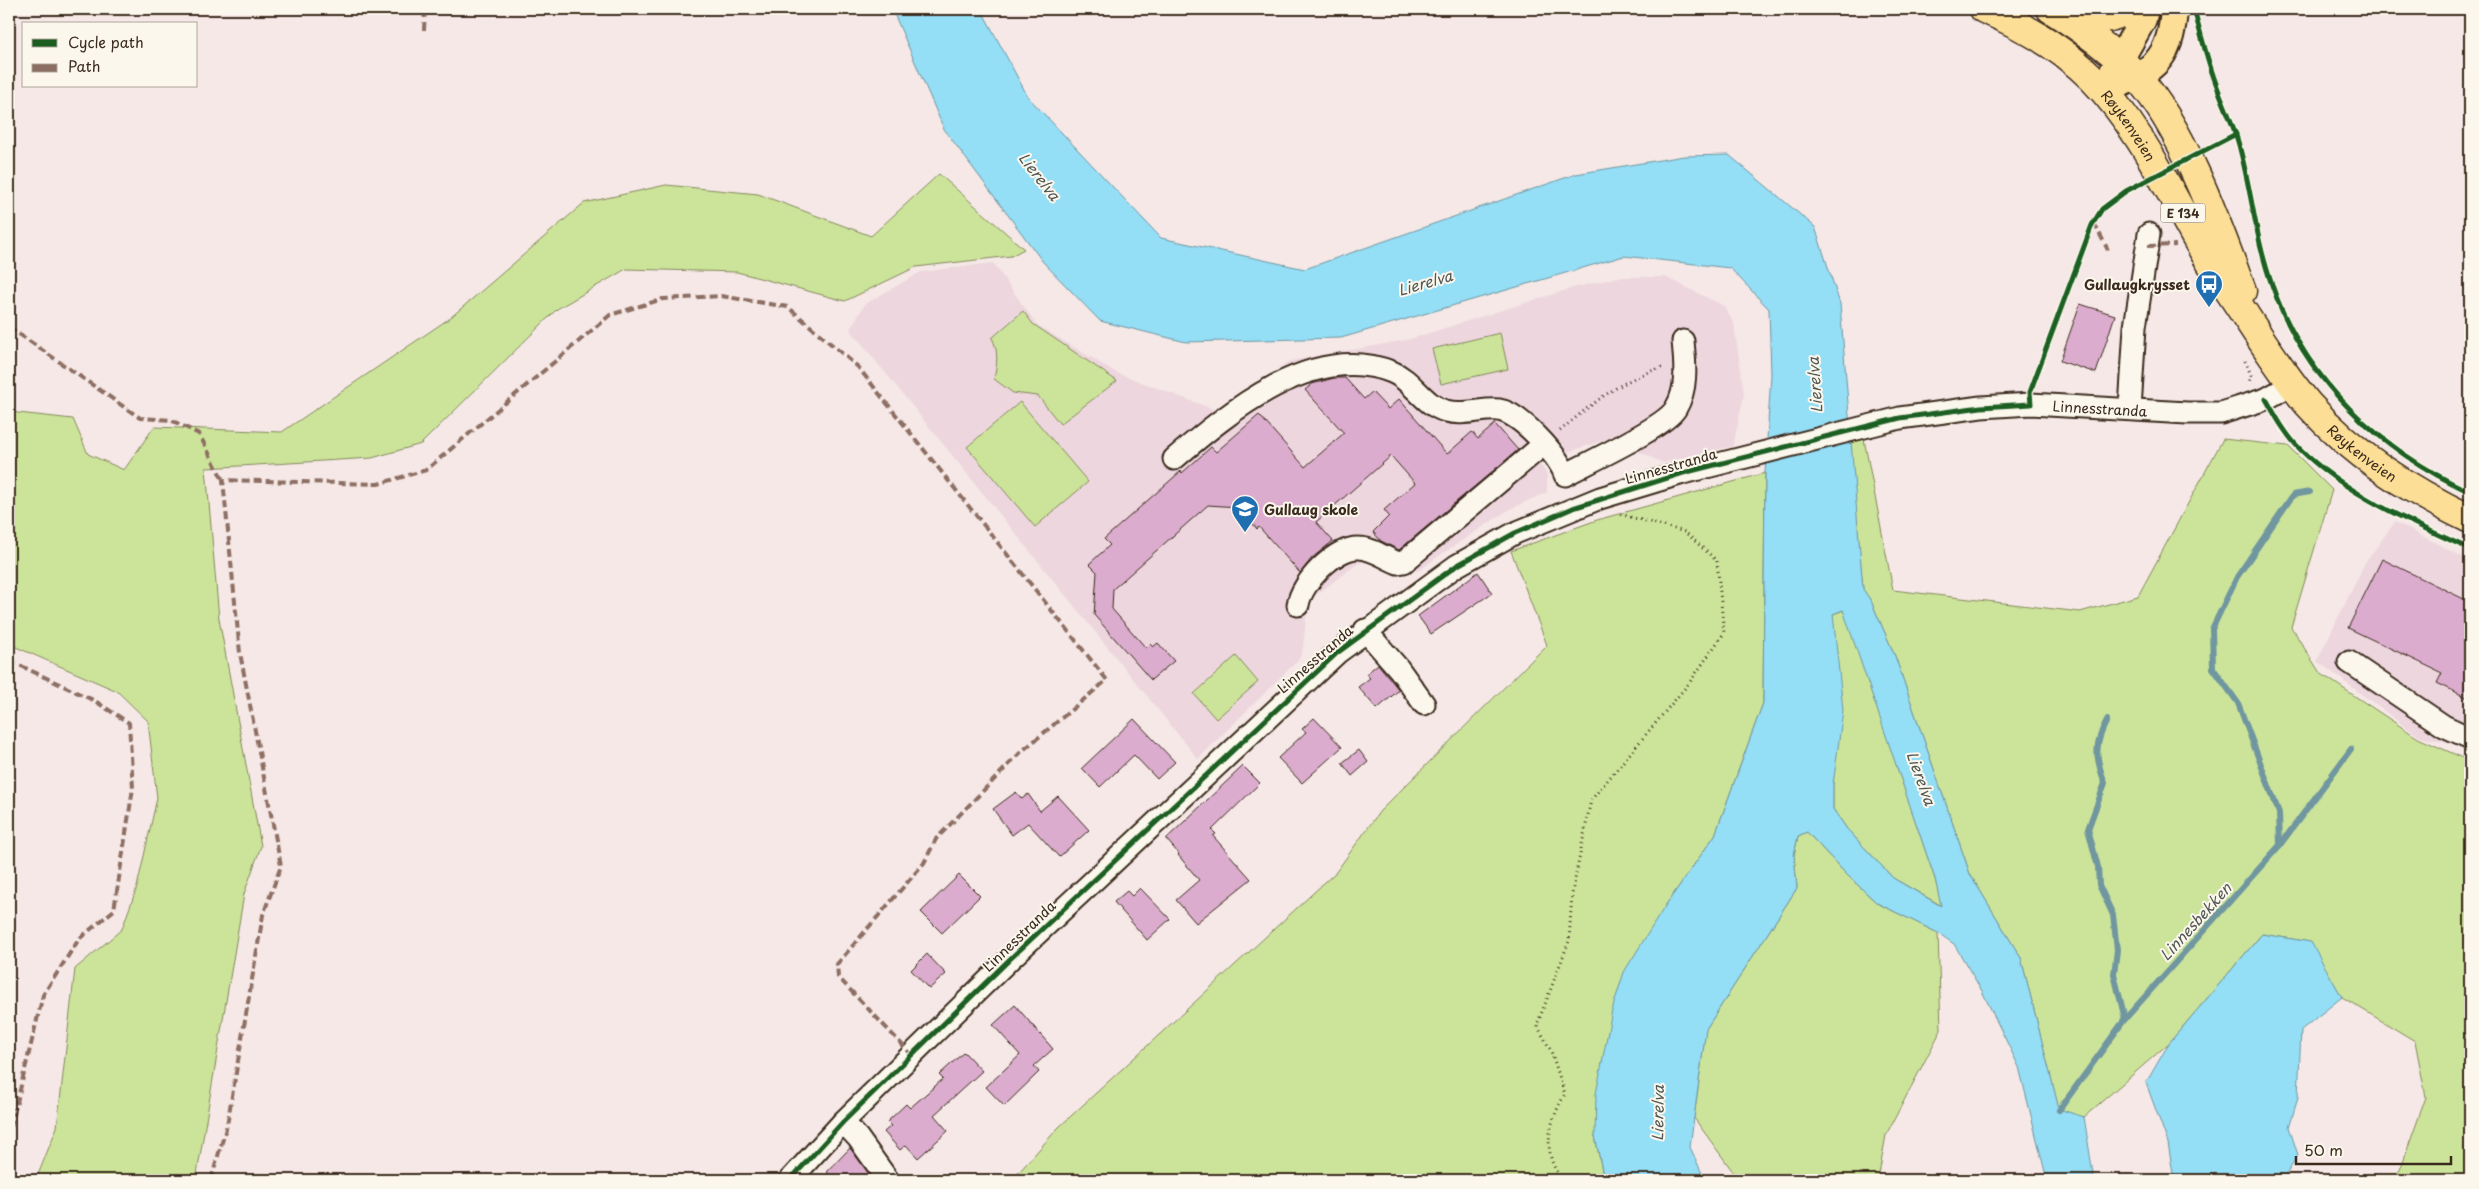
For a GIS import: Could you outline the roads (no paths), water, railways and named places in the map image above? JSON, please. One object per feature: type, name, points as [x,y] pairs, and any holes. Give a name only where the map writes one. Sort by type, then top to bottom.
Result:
[{"type":"highway","name":"Røykenveien","points":[[1984,9],[2018,25],[2058,50],[2078,65],[2103,90],[2149,153],[2204,252],[2259,336],[2292,384],[2340,436],[2368,460],[2395,479],[2470,519]]},
{"type":"highway","name":"E 134","points":[[2061,15],[2110,18],[2132,9]]},
{"type":"highway","name":"Røykenveien","points":[[2061,15],[2128,69],[2162,113],[2189,163],[2224,242],[2259,336]]},
{"type":"main road","points":[[2128,69],[2145,9]]},
{"type":"main road","points":[[2103,90],[2128,69],[2158,61],[2169,43],[2174,9]]},
{"type":"street","points":[[2130,408],[2135,327],[2149,234]]},
{"type":"street","points":[[1174,459],[1240,405],[1272,388],[1332,365],[1364,364],[1395,373],[1433,406],[1448,412],[1499,410],[1518,420],[1544,444],[1561,464],[1565,475],[1662,422],[1676,410],[1685,378],[1684,351]]},
{"type":"street","name":"Linnesstranda","points":[[790,1180],[843,1122],[1237,744],[1336,653],[1365,630],[1456,566],[1515,533],[1600,498],[1857,427],[1900,418],[1981,407],[2031,404],[2130,408],[2187,413],[2222,413],[2266,399],[2292,384]]},
{"type":"street","points":[[1298,605],[1302,592],[1307,585],[1336,554],[1357,548],[1366,549],[1398,563],[1404,562],[1544,444]]},
{"type":"street","points":[[1365,630],[1424,704]]},
{"type":"street","points":[[2348,662],[2444,726],[2470,738]]},
{"type":"street","points":[[843,1122],[858,1138],[888,1180]]},
{"type":"water","name":"Lierelva","points":[[892,9],[981,9],[1028,97],[1161,238],[1305,269],[1576,174],[1684,156],[1729,155],[1815,227],[1840,304],[1863,589],[1871,601],[1895,656],[1970,874],[2021,958],[2059,1109],[2084,1117],[2094,1180],[2047,1180],[2019,1067],[1982,991],[1954,944],[1938,933],[1877,903],[1845,873],[1807,832],[1798,836],[1794,855],[1797,888],[1706,1029],[1690,1147],[1705,1180],[1604,1180],[1595,1136],[1596,1094],[1612,1010],[1624,972],[1665,906],[1715,835],[1763,703],[1765,473],[1771,374],[1769,309],[1730,268],[1624,256],[1341,338],[1186,342],[1100,321],[1043,262],[944,129]],"holes":[[[1843,610],[1935,879],[1941,906],[1893,878],[1847,829],[1833,809],[1833,785],[1843,710],[1833,614]]]},
{"type":"water","points":[[2262,934],[2311,942],[2342,997],[2301,1030],[2298,1098],[2289,1127],[2298,1155],[2282,1180],[2174,1180],[2168,1143],[2146,1083],[2169,1043]]},
{"type":"waterway","points":[[2280,845],[2279,813],[2238,703],[2213,668],[2212,629],[2237,577],[2293,495],[2310,492]]},
{"type":"waterway","points":[[2107,720],[2097,751],[2099,766],[2105,783],[2088,829],[2098,867],[2099,885],[2113,915],[2117,950],[2114,974],[2125,1019]]},
{"type":"waterway","name":"Linnesbekken","points":[[2059,1110],[2125,1019],[2280,845],[2351,749]]},
{"type":"place","name":"Gullaugkrysset","points":[[2209,308]]},
{"type":"place","name":"Gullaug skole","points":[[1245,533]]}]
